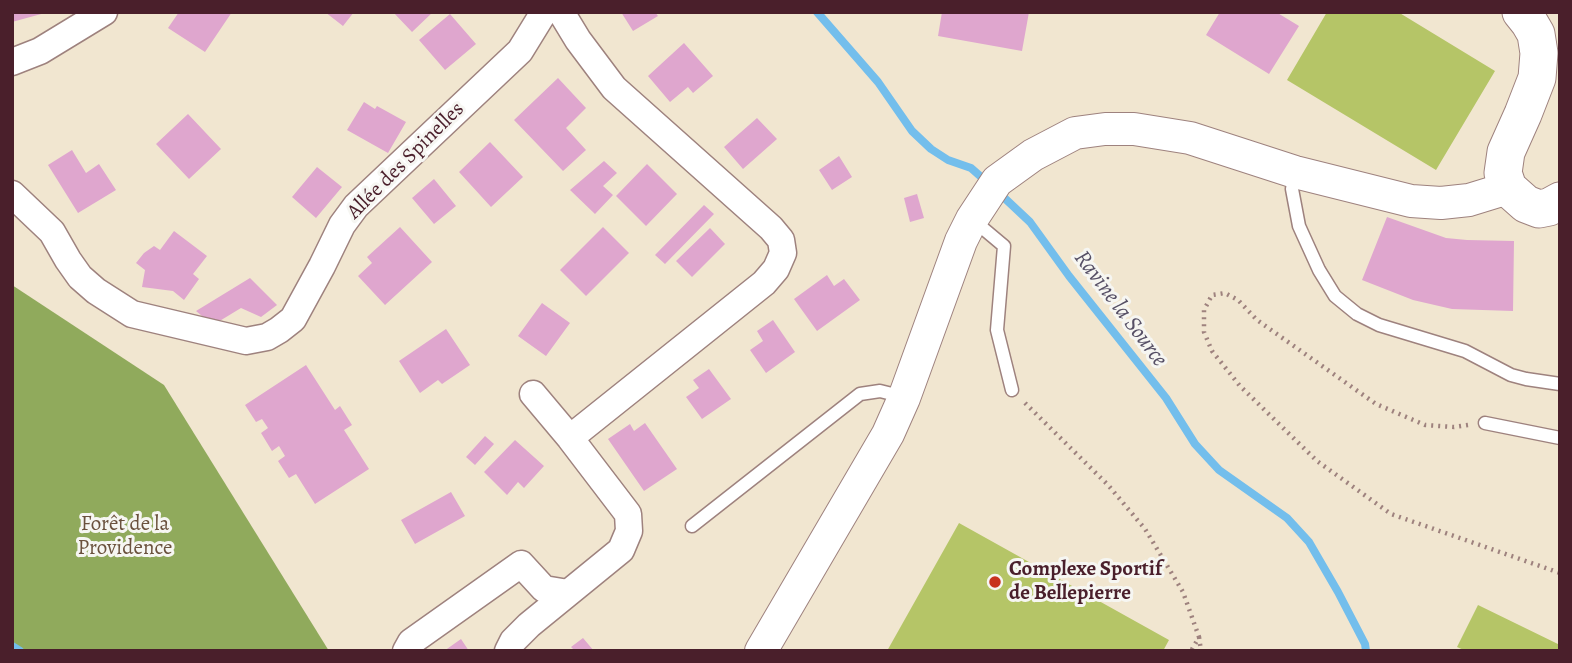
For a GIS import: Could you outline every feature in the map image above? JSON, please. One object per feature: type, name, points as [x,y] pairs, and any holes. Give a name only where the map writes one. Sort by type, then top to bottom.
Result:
[{"type":"main road","points":[[1521,12],[1536,34],[1539,53],[1537,78],[1506,152],[1503,173],[1507,188],[1526,204],[1539,209],[1560,201]]},
{"type":"street","points":[[12,62],[40,51],[104,12]]},
{"type":"street","name":"Allée des Spinelles","points":[[12,194],[52,232],[80,277],[96,291],[132,314],[246,341],[267,337],[293,319],[342,225],[356,206],[520,51],[544,12]]},
{"type":"street","points":[[561,12],[614,88],[771,229],[781,240],[783,253],[776,269],[764,283],[570,438]]},
{"type":"street","points":[[761,651],[888,434],[961,241],[976,212],[997,181],[1033,155],[1075,133],[1134,129],[1191,138],[1295,172],[1411,201],[1441,203],[1469,200],[1507,188]]},
{"type":"street","points":[[508,651],[513,641],[529,625],[621,550],[629,531],[628,514],[533,394]]},
{"type":"street","points":[[406,651],[411,642],[521,564],[544,589],[568,593]]},
{"type":"lane","points":[[1295,172],[1292,189],[1299,226],[1319,270],[1335,296],[1350,309],[1380,325],[1465,351],[1511,375],[1560,384]]},
{"type":"lane","points":[[976,212],[1004,246],[997,330],[1012,390]]},
{"type":"lane","points":[[692,526],[860,394],[880,391],[904,397]]},
{"type":"lane","points":[[1485,423],[1560,438]]},
{"type":"path","points":[[1485,423],[1454,427],[1425,425],[1376,404],[1257,320],[1238,300],[1224,293],[1212,295],[1203,310],[1204,332],[1212,351],[1240,386],[1317,461],[1391,514],[1560,573]]},
{"type":"path","points":[[1012,390],[1108,485],[1144,529],[1183,592],[1199,637],[1201,651]]},
{"type":"path","points":[[1191,651],[1199,637]]},
{"type":"green space","points":[[1327,12],[1398,12],[1495,71],[1436,170],[1287,80]]},
{"type":"green space","name":"Forêt de la Providence","points":[[12,285],[164,385],[329,651],[12,651]]},
{"type":"green space","name":"Complexe Sportif de Bellepierre","points":[[959,523],[1169,640],[1163,651],[887,651]]},
{"type":"green space","points":[[1478,605],[1560,645],[1560,651],[1466,651],[1457,647]]},
{"type":"building","points":[[12,12],[45,12],[45,13],[12,22]]},
{"type":"building","points":[[179,12],[232,12],[205,52],[168,28]]},
{"type":"building","points":[[325,12],[354,12],[343,26]]},
{"type":"building","points":[[393,12],[433,12],[412,32]]},
{"type":"building","points":[[621,12],[655,12],[658,16],[633,31]]},
{"type":"building","points":[[942,12],[1029,12],[1022,51],[938,36]]},
{"type":"building","points":[[1220,12],[1276,12],[1299,26],[1269,74],[1206,35]]},
{"type":"building","points":[[450,14],[476,44],[445,70],[419,40]]},
{"type":"building","points":[[684,43],[713,76],[693,93],[688,87],[670,102],[648,76]]},
{"type":"building","points":[[558,78],[586,108],[566,128],[586,150],[563,171],[514,120]]},
{"type":"building","points":[[364,102],[406,122],[388,153],[347,130]]},
{"type":"building","points":[[188,114],[221,149],[189,179],[156,144]]},
{"type":"building","points":[[757,118],[777,139],[743,169],[724,147]]},
{"type":"building","points":[[490,142],[523,177],[491,207],[459,172]]},
{"type":"building","points":[[72,150],[86,173],[99,164],[116,190],[78,213],[48,165]]},
{"type":"building","points":[[839,156],[852,177],[832,190],[819,170]]},
{"type":"building","points":[[604,161],[617,173],[603,186],[613,195],[595,214],[570,190]]},
{"type":"building","points":[[647,164],[677,194],[646,226],[616,196]]},
{"type":"building","points":[[317,167],[342,187],[316,218],[292,197]]},
{"type":"building","points":[[434,179],[456,206],[434,224],[412,198]]},
{"type":"building","points":[[917,194],[924,218],[910,222],[904,198]]},
{"type":"building","points":[[704,205],[714,214],[665,264],[655,255]]},
{"type":"building","points":[[1387,217],[1446,238],[1514,241],[1513,311],[1452,309],[1413,300],[1362,280]]},
{"type":"building","points":[[400,227],[432,262],[385,305],[358,276],[372,263],[367,257]]},
{"type":"building","points":[[603,227],[629,253],[586,296],[560,270]]},
{"type":"building","points":[[710,228],[725,244],[692,277],[676,261]]},
{"type":"building","points":[[174,231],[207,256],[193,274],[199,279],[184,300],[173,291],[142,287],[145,270],[136,263],[154,246],[160,250]]},
{"type":"building","points":[[827,275],[834,286],[844,279],[860,300],[817,331],[794,299]]},
{"type":"building","points":[[250,278],[277,305],[261,317],[241,308],[213,325],[196,311]]},
{"type":"building","points":[[542,303],[570,323],[546,356],[518,336]]},
{"type":"building","points":[[773,320],[795,352],[766,373],[750,350],[763,341],[757,331]]},
{"type":"building","points":[[446,329],[470,365],[442,384],[438,380],[420,393],[399,361]]},
{"type":"building","points":[[306,365],[335,410],[340,406],[352,425],[344,430],[369,469],[315,504],[296,474],[289,478],[278,461],[285,456],[279,446],[272,451],[261,433],[268,428],[262,419],[256,422],[245,405]]},
{"type":"building","points":[[709,369],[731,399],[702,419],[686,397],[699,388],[693,380]]},
{"type":"building","points":[[645,423],[677,469],[644,491],[608,439],[630,424],[634,431]]},
{"type":"building","points":[[485,436],[494,444],[475,465],[466,457]]},
{"type":"building","points":[[515,440],[544,466],[524,488],[518,482],[507,495],[484,472]]},
{"type":"building","points":[[451,492],[465,516],[415,544],[401,520]]},
{"type":"building","points":[[583,638],[594,651],[575,651],[571,647]]},
{"type":"building","points":[[461,639],[469,651],[444,651]]},
{"type":"waterway","name":"Ravine la Source","points":[[817,12],[878,82],[912,131],[931,149],[948,160],[971,168],[988,183]]},
{"type":"waterway","name":"Ravine la Source","points":[[997,191],[1030,222],[1069,276],[1166,398],[1195,444],[1219,470],[1287,518],[1309,542],[1338,592],[1366,651]]},
{"type":"waterway","points":[[12,646],[20,651]]},
{"type":"place","name":"Complexe Sportif de Bellepierre","points":[[995,582]]}]
